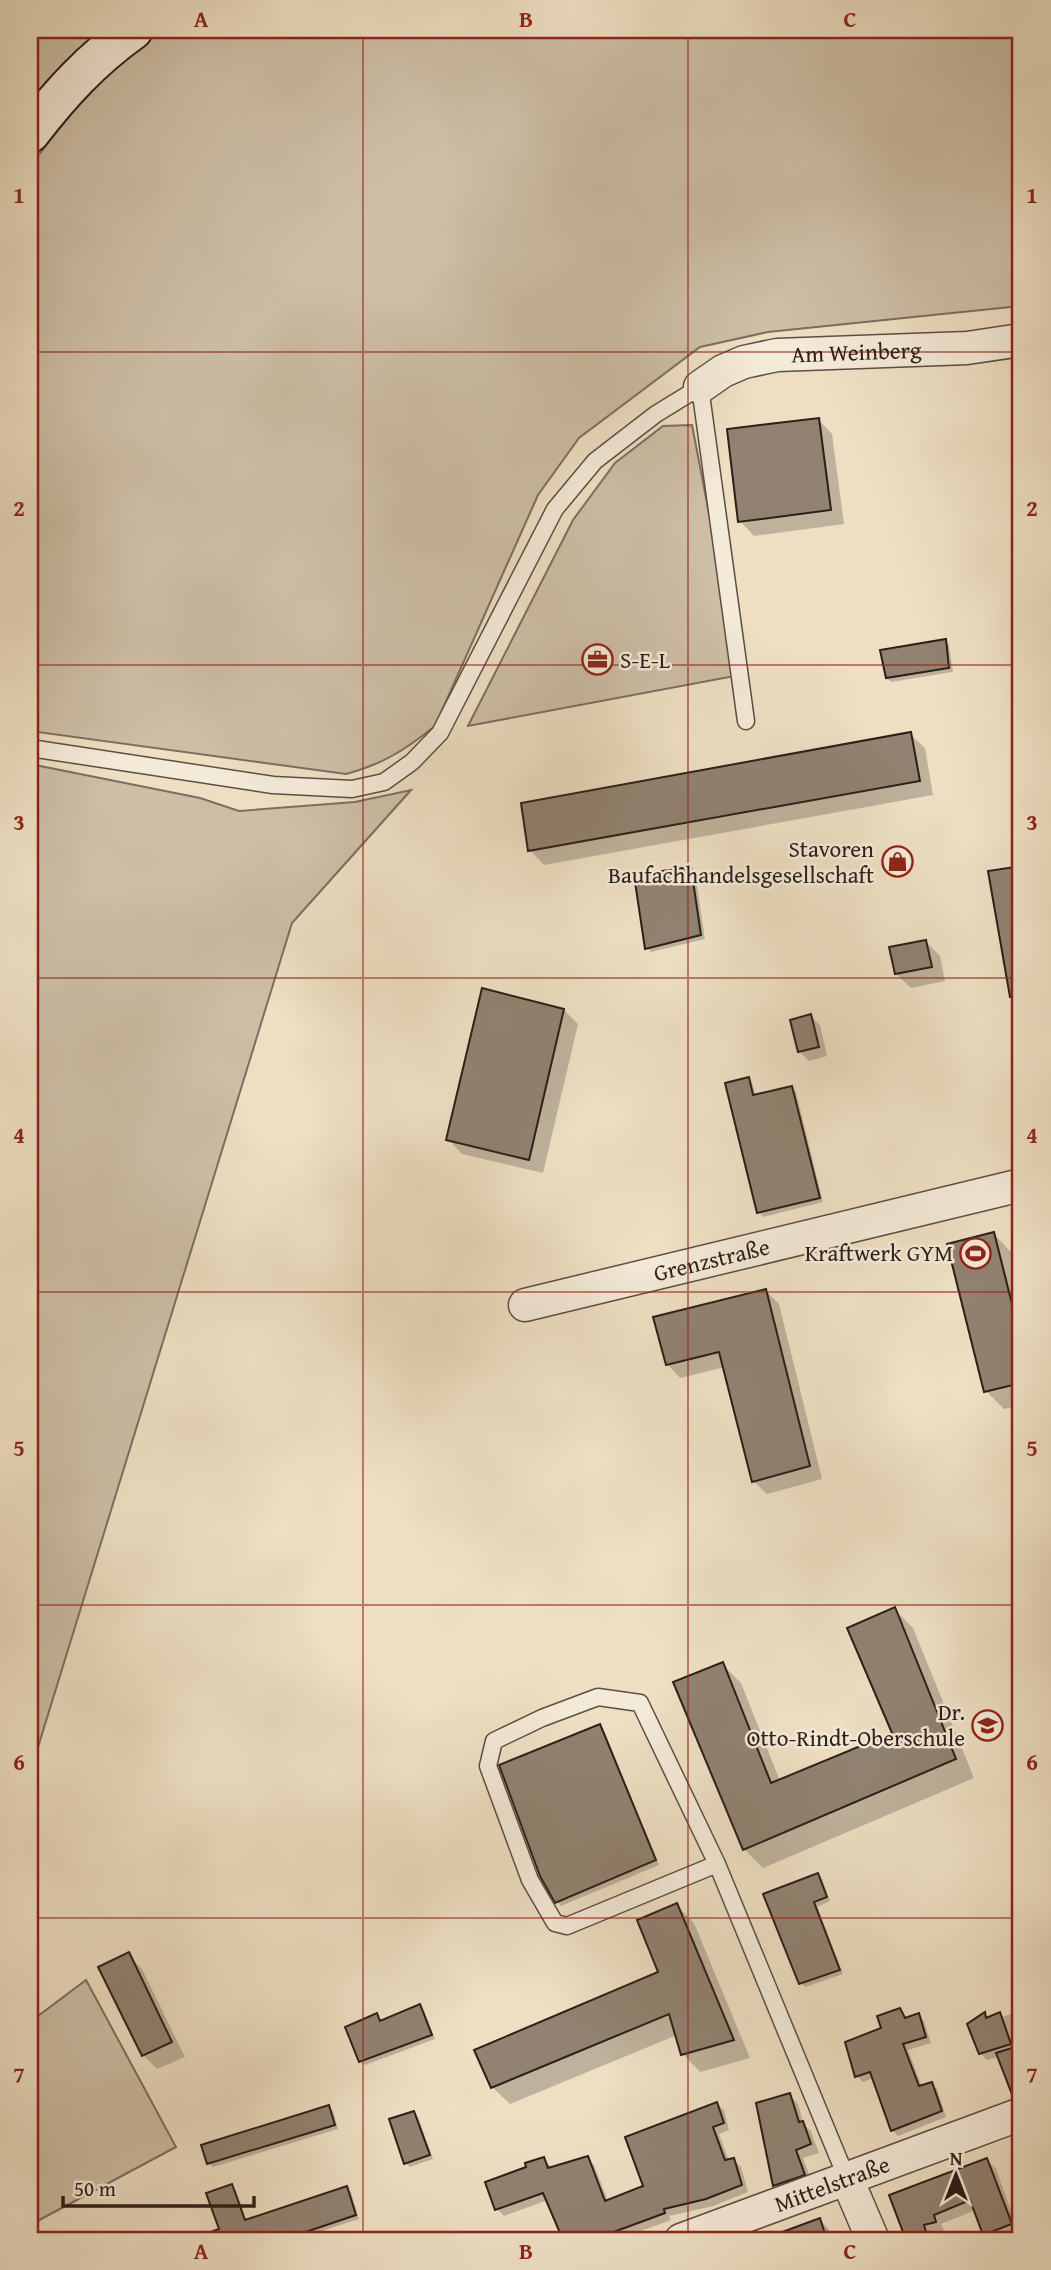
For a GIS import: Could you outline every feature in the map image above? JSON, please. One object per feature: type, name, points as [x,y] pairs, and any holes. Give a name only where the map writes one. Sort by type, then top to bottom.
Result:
[{"type":"street","points":[[30,133],[65,88],[133,30]]},
{"type":"street","name":"Am Weinberg","points":[[700,387],[744,362],[777,355],[967,348],[1021,340]]},
{"type":"street","name":"Grenzstraße","points":[[525,1305],[1021,1185]]},
{"type":"street","name":"Mittelstraße","points":[[681,2240],[1021,2114]]},
{"type":"street","points":[[847,2179],[873,2240]]},
{"type":"lane","points":[[30,748],[273,785],[352,789],[384,782],[412,762],[440,733],[555,509],[594,461],[656,414],[700,387],[746,721]]},
{"type":"lane","points":[[717,1864],[566,1926],[555,1923],[530,1880],[488,1766],[494,1741],[542,1718],[598,1697],[640,1703],[717,1864],[847,2179]]},
{"type":"shaded area","points":[[30,30],[104,30],[47,81],[30,103]]},
{"type":"shaded area","points":[[161,30],[1021,30],[1021,306],[768,332],[700,347],[579,438],[538,495],[435,726],[383,761],[346,774],[30,731],[30,166],[82,100],[128,55]]},
{"type":"shaded area","points":[[692,425],[740,675],[468,726],[573,520],[615,463],[663,426]]},
{"type":"shaded area","points":[[30,764],[200,798],[239,811],[355,802],[411,790],[292,923],[30,1773]]},
{"type":"shaded area","points":[[86,1980],[176,2147],[30,2225],[30,2022]]},
{"type":"building","points":[[819,418],[831,510],[738,522],[727,429]]},
{"type":"building","points":[[946,639],[949,668],[886,678],[880,650]]},
{"type":"building","points":[[911,732],[920,781],[528,851],[521,803]]},
{"type":"building","points":[[1021,866],[1021,996],[1010,997],[988,871]]},
{"type":"building","points":[[691,867],[701,935],[645,949],[634,875]]},
{"type":"building","points":[[926,940],[932,967],[895,974],[889,947]]},
{"type":"building","points":[[482,988],[564,1009],[529,1160],[446,1140]]},
{"type":"building","points":[[811,1014],[819,1047],[798,1052],[790,1020]]},
{"type":"building","points":[[749,1077],[753,1095],[792,1086],[820,1198],[757,1213],[725,1083]]},
{"type":"building","points":[[994,1232],[1021,1340],[1021,1383],[984,1392],[947,1244]]},
{"type":"building","points":[[766,1289],[810,1466],[752,1482],[719,1352],[666,1365],[653,1317]]},
{"type":"building","points":[[895,1607],[956,1759],[743,1850],[673,1682],[723,1662],[771,1783],[892,1733],[847,1628]]},
{"type":"building","points":[[600,1724],[656,1860],[555,1903],[540,1876],[499,1765]]},
{"type":"building","points":[[818,1873],[827,1897],[814,1902],[840,1970],[799,1984],[763,1894]]},
{"type":"building","points":[[677,1903],[734,2040],[681,2055],[669,2014],[491,2088],[474,2050],[658,1972],[637,1920]]},
{"type":"building","points":[[129,1952],[172,2042],[142,2056],[98,1967]]},
{"type":"building","points":[[420,2004],[432,2035],[359,2062],[345,2027],[377,2013],[380,2021]]},
{"type":"building","points":[[900,2008],[905,2018],[919,2013],[926,2037],[903,2044],[919,2086],[932,2082],[942,2111],[891,2131],[870,2072],[855,2077],[845,2042],[881,2028],[877,2016]]},
{"type":"building","points":[[985,2012],[986,2018],[1000,2012],[1011,2044],[979,2054],[967,2024]]},
{"type":"building","points":[[1021,2045],[1021,2096],[1013,2097],[996,2053]]},
{"type":"building","points":[[790,2093],[799,2122],[803,2121],[811,2144],[796,2150],[805,2175],[773,2186],[756,2103]]},
{"type":"building","points":[[717,2102],[724,2123],[713,2127],[725,2160],[734,2158],[742,2185],[706,2199],[664,2209],[665,2213],[592,2240],[563,2240],[543,2193],[495,2210],[485,2182],[526,2167],[525,2163],[544,2157],[548,2168],[588,2156],[605,2201],[643,2186],[625,2137]]},
{"type":"building","points":[[329,2105],[335,2125],[207,2164],[201,2145]]},
{"type":"building","points":[[414,2111],[430,2155],[404,2164],[389,2119]]},
{"type":"building","points":[[987,2158],[1012,2224],[983,2235],[970,2200],[934,2215],[936,2222],[924,2225],[926,2232],[906,2240],[889,2195]]},
{"type":"building","points":[[232,2184],[245,2220],[347,2186],[356,2215],[282,2240],[198,2240],[197,2237],[219,2229],[206,2193]]},
{"type":"building","points":[[820,2218],[827,2240],[766,2240],[766,2238]]},
{"type":"place","name":"S-E-L","points":[[597,660]]},
{"type":"place","name":"Stavoren Baufachhandelsgesellschaft","points":[[897,862]]},
{"type":"place","name":"Kraftwerk GYM","points":[[976,1253]]},
{"type":"place","name":"Dr. Otto-Rindt-Oberschule","points":[[988,1725]]}]
